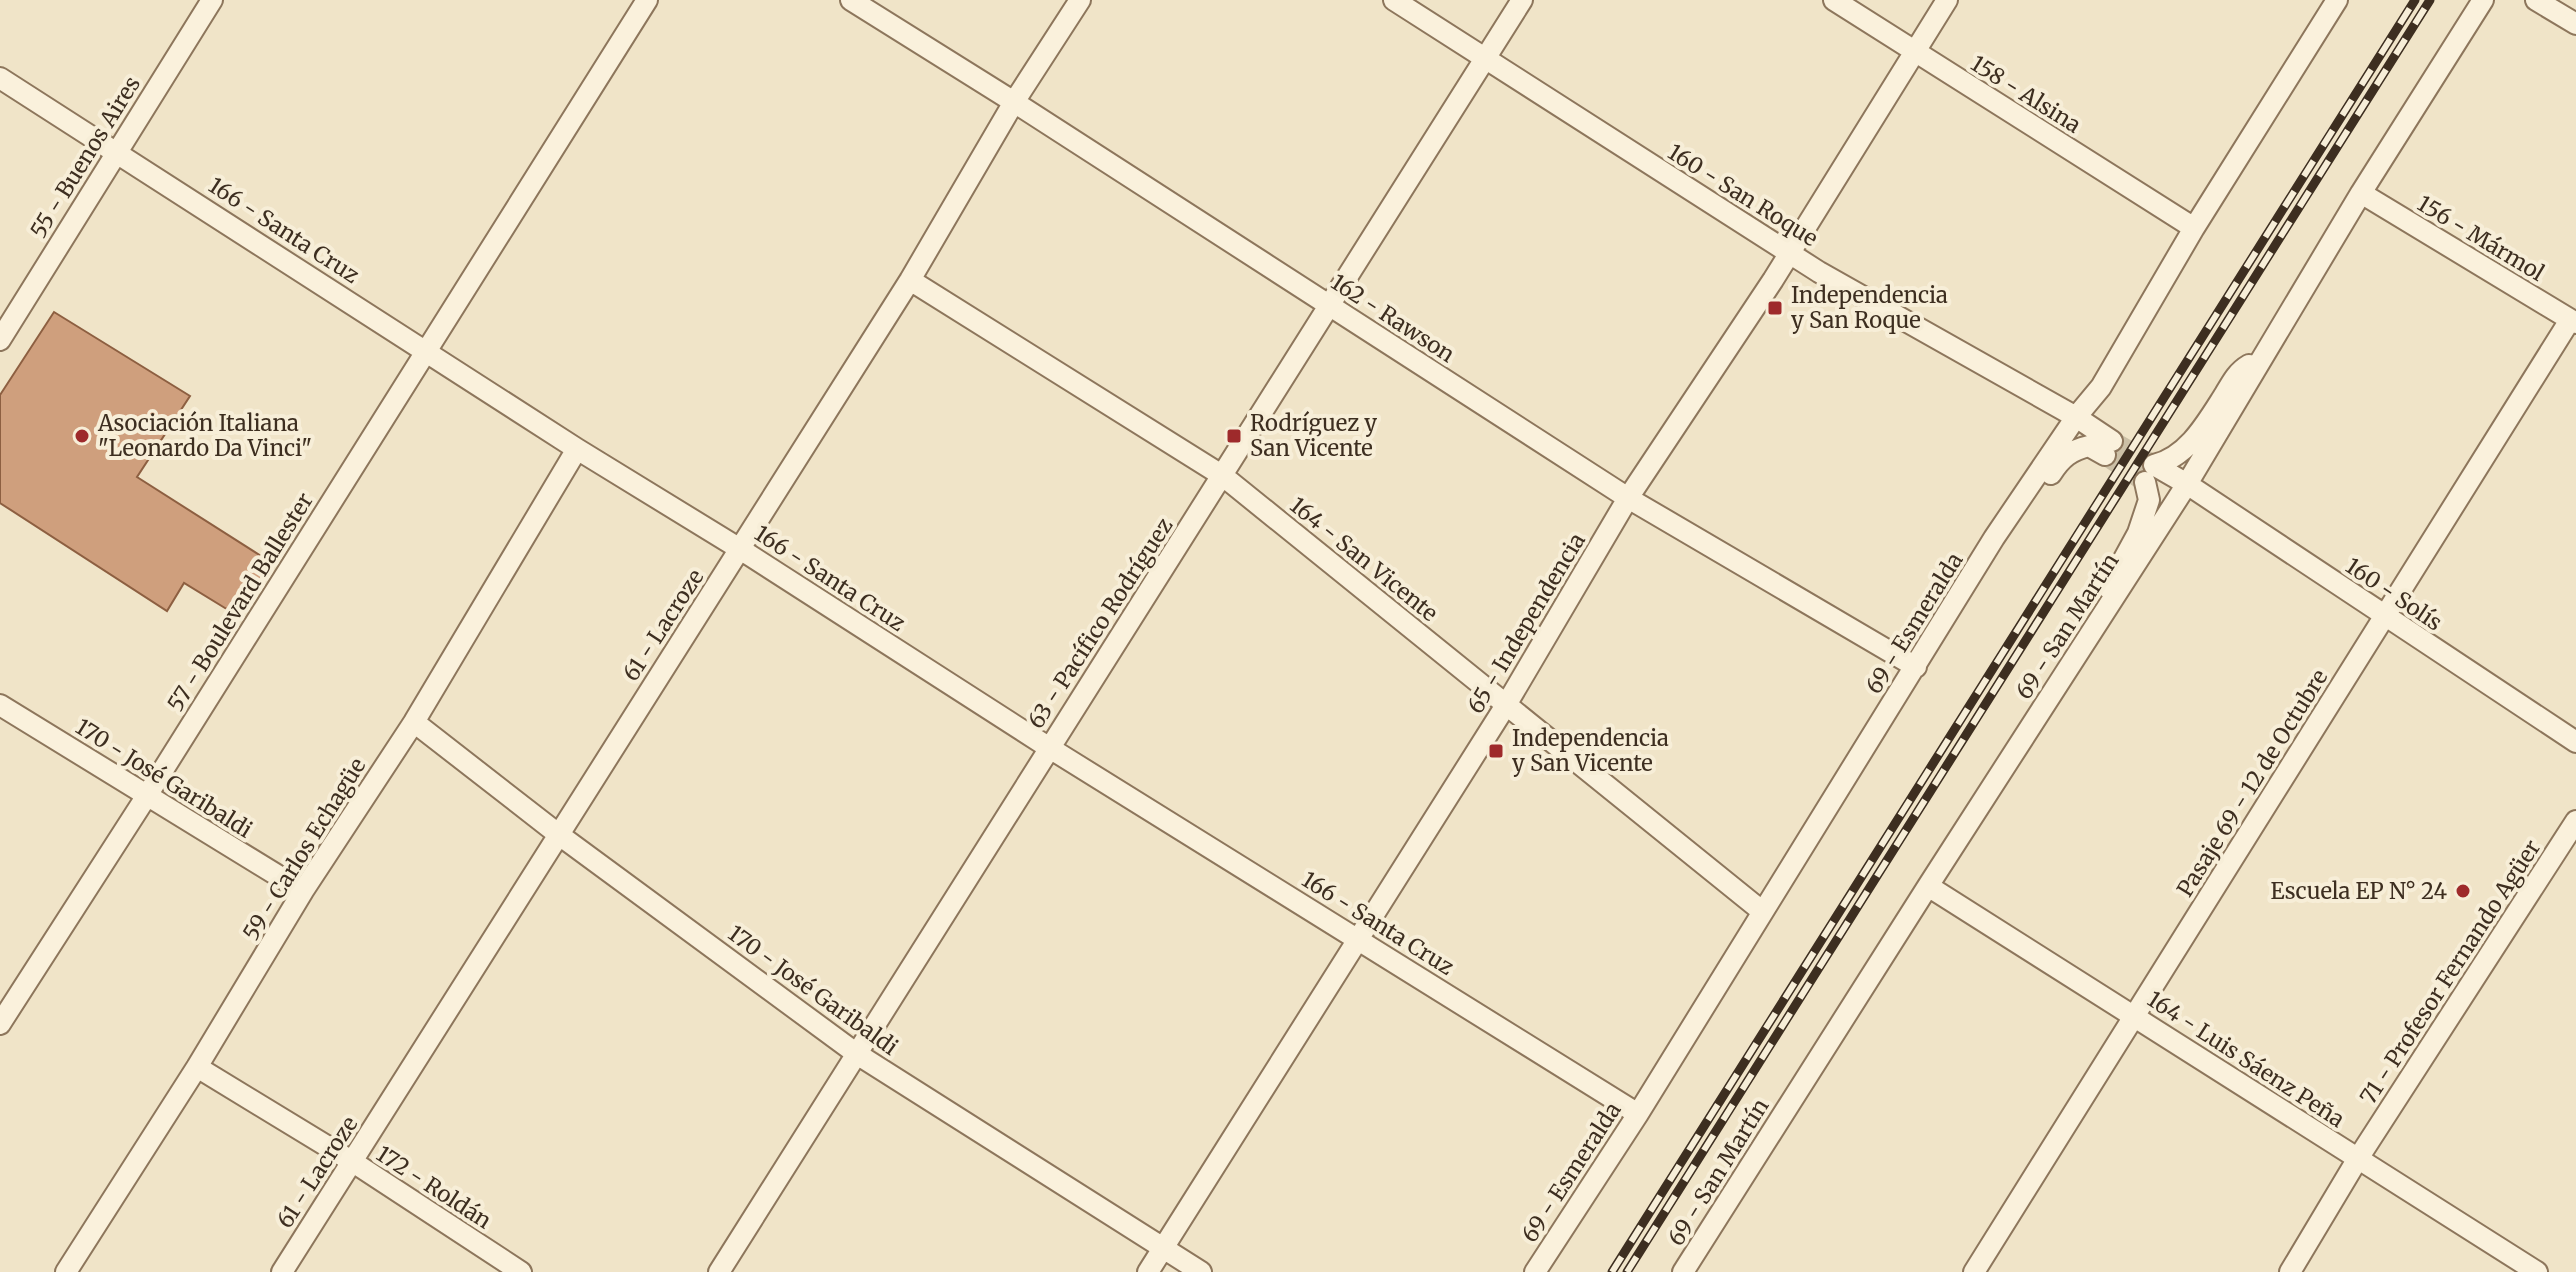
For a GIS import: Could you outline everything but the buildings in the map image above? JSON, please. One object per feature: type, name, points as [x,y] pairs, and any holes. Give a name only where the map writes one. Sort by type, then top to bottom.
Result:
[{"type":"street","name":"55 - Buenos Aires","points":[[0,340],[212,0]]},
{"type":"street","name":"57 - Boulevard Ballester","points":[[0,1024],[647,0]]},
{"type":"street","name":"162 - Rawson","points":[[851,0],[1628,498],[1916,667]]},
{"type":"street","name":"61 - Lacroze","points":[[282,1272],[910,280],[1014,102],[1080,0]]},
{"type":"street","name":"160 - San Roque","points":[[1394,0],[1791,253],[2076,417],[2109,448],[2089,446],[2073,450],[2058,463],[2021,523],[1994,538]]},
{"type":"street","name":"63 - Pacífico Rodríguez","points":[[719,1272],[1522,0]]},
{"type":"street","name":"158 - Alsina","points":[[1834,0],[2194,228]]},
{"type":"street","name":"65 - Independencia","points":[[1148,1272],[1506,705],[1628,498],[1791,253],[1947,0]]},
{"type":"street","name":"69 - Esmeralda","points":[[1535,1272],[1638,1114],[1994,538],[2076,417],[2101,387],[2194,228],[2337,0]]},
{"type":"street","name":"69 - San Martín","points":[[1683,1272],[2187,484],[2361,193],[2483,0]]},
{"type":"street","points":[[2536,0],[2576,24]]},
{"type":"street","name":"166 - Santa Cruz","points":[[0,78],[1048,747],[1638,1114]]},
{"type":"street","name":"156 - Mármol","points":[[2361,193],[2573,322]]},
{"type":"street","name":"164 - San Vicente","points":[[910,280],[1223,476],[1763,912]]},
{"type":"street","name":"Pasaje 69 - 12 de Octubre","points":[[1974,1272],[2573,322]]},
{"type":"street","points":[[2100,620],[2109,584],[2138,533],[2149,500],[2150,474],[2182,452],[2240,370],[2263,357]]},
{"type":"street","name":"59 - Carlos Echagüe","points":[[66,1272],[197,1067],[303,891],[414,722],[577,449]]},
{"type":"street","name":"160 - Solís","points":[[2150,474],[2187,484],[2576,742]]},
{"type":"street","name":"170 - José Garibaldi","points":[[0,705],[303,891]]},
{"type":"street","name":"170 - José Garibaldi","points":[[414,722],[558,834],[857,1054],[1201,1272]]},
{"type":"street","name":"71 - Profesor Fernando Agüer","points":[[2290,1272],[2357,1160],[2576,821]]},
{"type":"street","name":"164 - Luis Sáenz Peña","points":[[1928,886],[2537,1272]]},
{"type":"street","name":"172 - Roldán","points":[[197,1067],[353,1162],[521,1272]]},
{"type":"tunnel","points":[[2112,441],[2154,465]]},
{"type":"tunnel","points":[[2105,455],[2145,482]]},
{"type":"railway","points":[[1612,1272],[2415,0]]},
{"type":"railway","points":[[1627,1272],[2430,0]]},
{"type":"place","name":"Independencia y San Roque","points":[[1775,308]]},
{"type":"place","name":"Asociación Italiana \"Leonardo Da Vinci\"","points":[[82,436]]},
{"type":"place","name":"Rodríguez y San Vicente","points":[[1234,436]]},
{"type":"place","name":"Independencia y San Vicente","points":[[1496,751]]},
{"type":"place","name":"Escuela EP N° 24","points":[[2463,891]]}]
